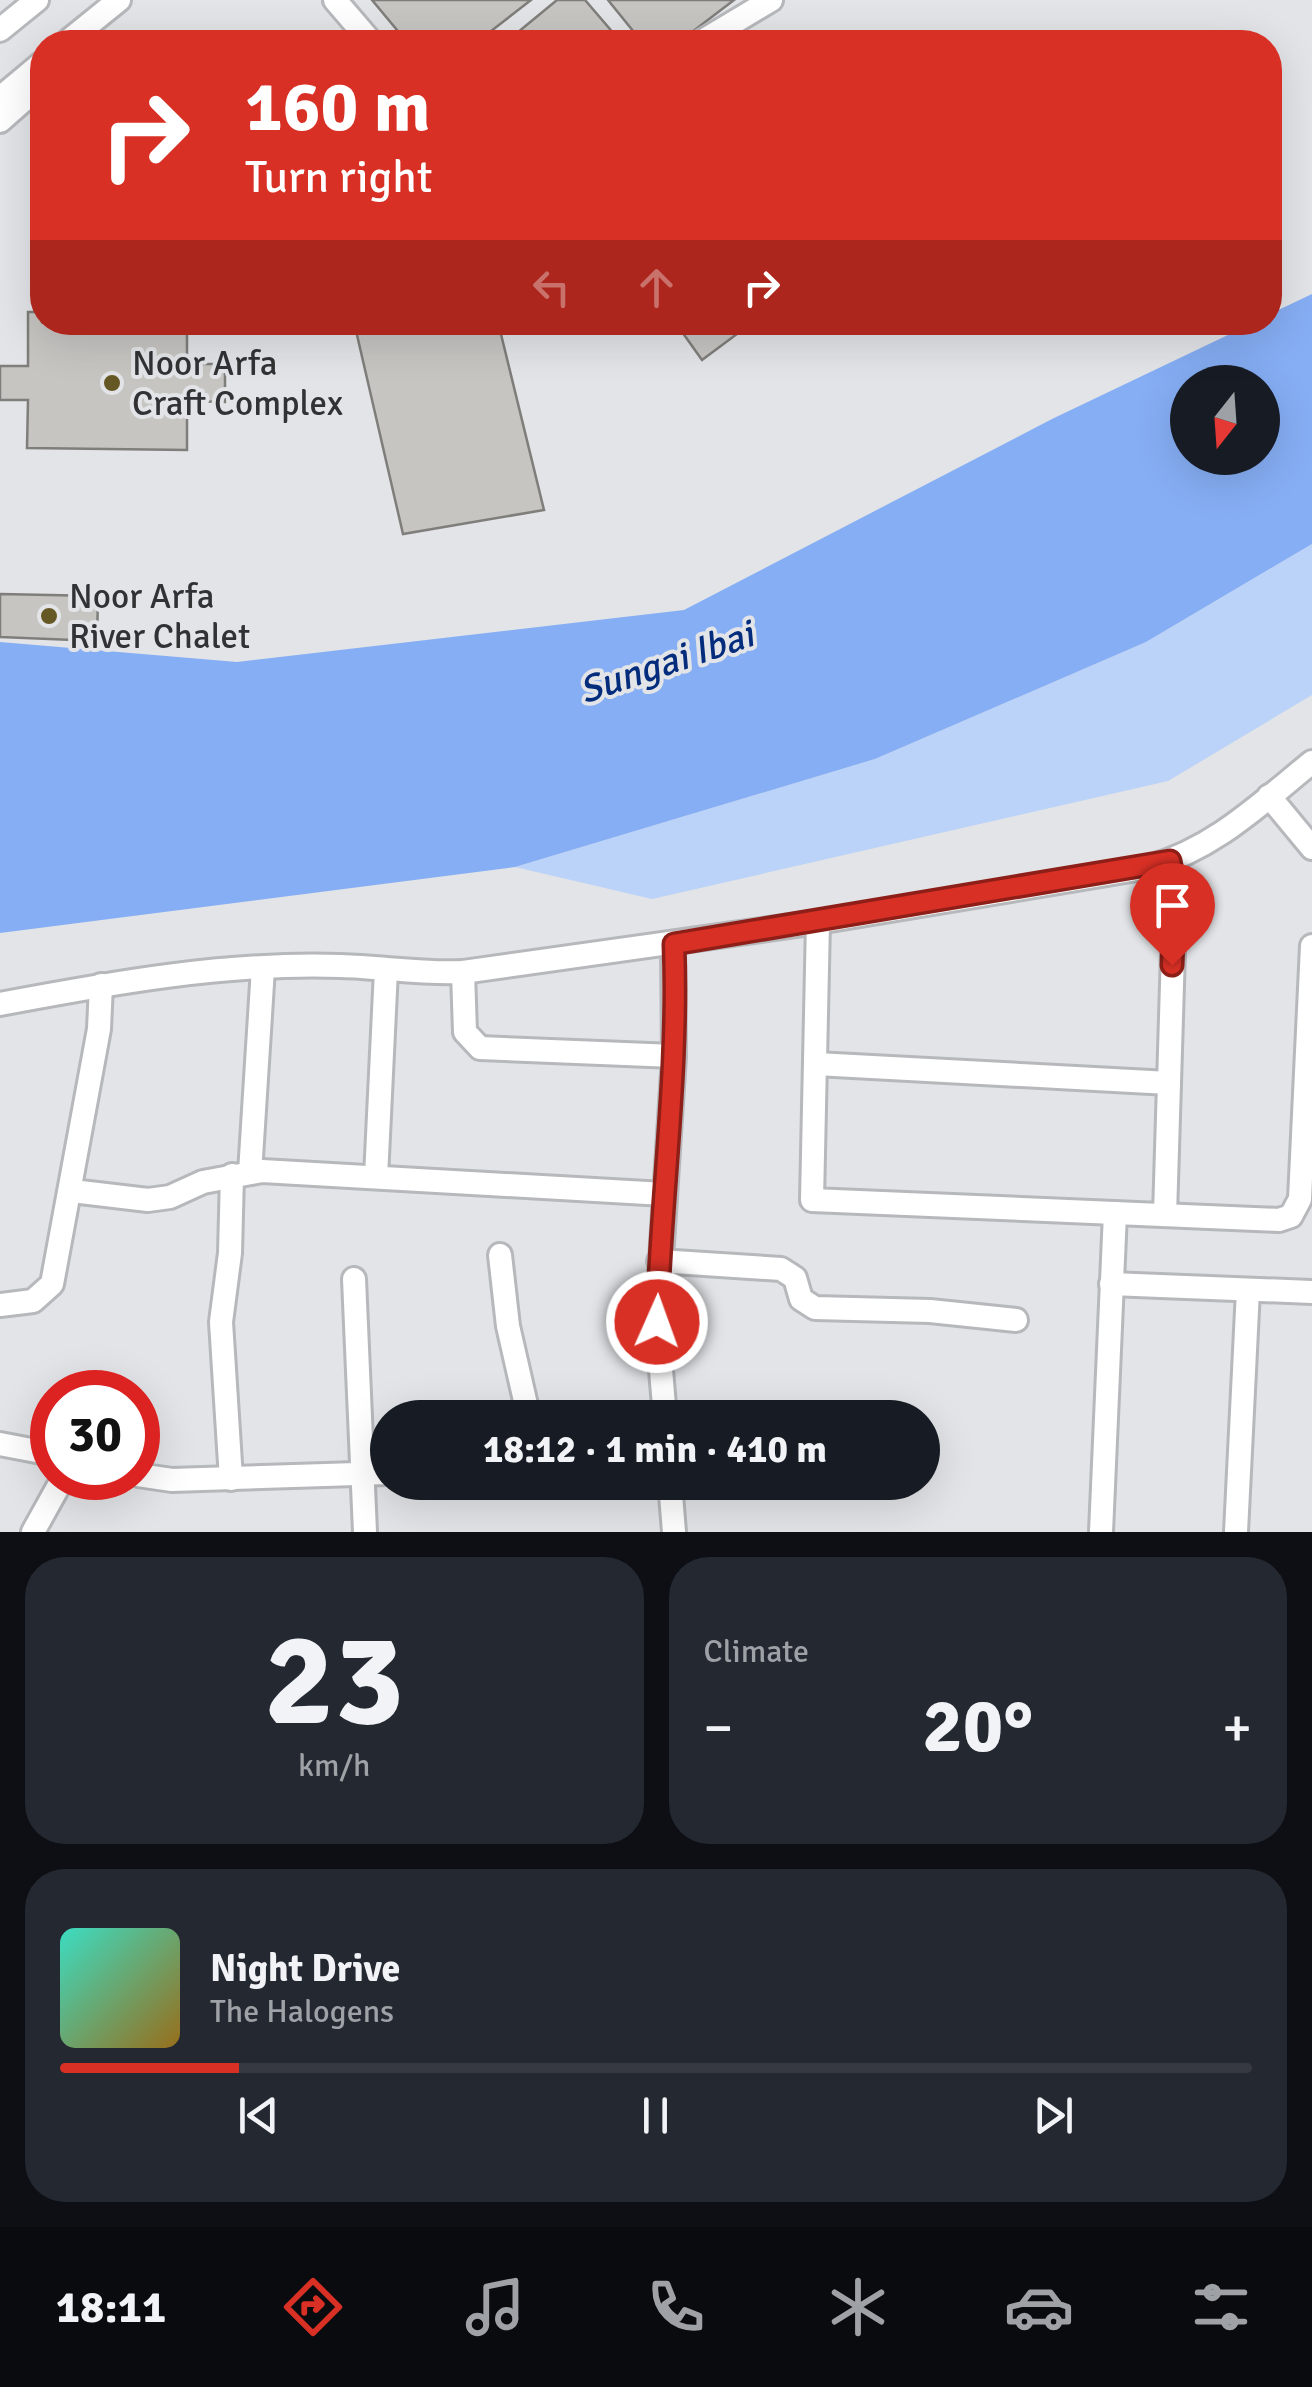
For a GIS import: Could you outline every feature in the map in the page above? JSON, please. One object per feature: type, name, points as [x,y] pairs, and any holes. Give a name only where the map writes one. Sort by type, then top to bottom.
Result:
[{"type":"street","points":[[0,30],[35,0]]},
{"type":"street","points":[[82,30],[118,0]]},
{"type":"street","points":[[104,30],[139,0]]},
{"type":"street","points":[[335,0],[361,30]]},
{"type":"street","points":[[721,30],[772,0]]},
{"type":"street","points":[[0,98],[30,73]]},
{"type":"street","points":[[0,120],[30,94]]},
{"type":"street","points":[[0,1004],[101,985],[263,968],[342,966],[405,973],[462,972],[818,922],[1170,861],[1221,836],[1312,762]]},
{"type":"street","points":[[1269,796],[1312,848]]},
{"type":"street","points":[[1165,1215],[1175,886],[1170,861]]},
{"type":"street","points":[[818,922],[812,1200],[1115,1222],[1165,1215],[1279,1220],[1291,1216],[1300,1200],[1312,946]]},
{"type":"street","points":[[664,1400],[657,1322],[674,1056],[674,944]]},
{"type":"street","points":[[231,1479],[221,1322],[263,968]]},
{"type":"street","points":[[462,972],[465,1032],[480,1048],[674,1056]]},
{"type":"street","points":[[392,1179],[405,973]]},
{"type":"street","points":[[0,1305],[34,1301],[52,1284],[99,1029],[101,985]]},
{"type":"street","points":[[816,1064],[1169,1083]]},
{"type":"street","points":[[72,1191],[148,1200],[170,1198],[203,1182],[241,1174],[392,1179],[662,1204]]},
{"type":"street","points":[[1102,1532],[1115,1222]]},
{"type":"street","points":[[659,1254],[781,1269],[796,1278],[801,1300],[814,1308],[930,1310],[1016,1320]]},
{"type":"street","points":[[500,1255],[508,1326],[525,1400]]},
{"type":"street","points":[[354,1279],[364,1532]]},
{"type":"street","points":[[1111,1284],[1312,1292]]},
{"type":"street","points":[[1236,1532],[1248,1290]]},
{"type":"street","points":[[0,1444],[30,1450]]},
{"type":"street","points":[[160,1476],[231,1479],[370,1474]]},
{"type":"street","points":[[33,1532],[51,1500]]},
{"type":"street","points":[[671,1500],[674,1532]]},
{"type":"shaded area","points":[[1312,544],[1312,695],[1168,781],[652,899],[515,867],[875,759],[1146,642]]},
{"type":"water","name":"Sungai Ibai","points":[[1312,294],[1312,544],[1146,642],[875,759],[515,867],[0,933],[0,642],[237,662],[684,610],[1052,419],[1228,335],[1282,335],[1282,308]]},
{"type":"building","points":[[372,0],[531,0],[492,30],[397,30]]},
{"type":"building","points":[[557,0],[585,0],[611,30],[521,30]]},
{"type":"building","points":[[608,0],[734,0],[695,30],[632,30]]},
{"type":"building","name":"Noor Arfa Craft Complex","points":[[28,312],[30,335],[187,335],[187,364],[225,364],[225,402],[187,401],[187,450],[27,448],[28,400],[0,400],[0,366],[28,366]]},
{"type":"building","points":[[357,335],[501,335],[544,510],[403,534]]},
{"type":"building","points":[[684,335],[736,335],[702,360]]},
{"type":"building","name":"Noor Arfa River Chalet","points":[[0,594],[98,596],[97,641],[0,637]]},
{"type":"place","name":"Noor Arfa Craft Complex","points":[[112,383]]},
{"type":"place","name":"Noor Arfa River Chalet","points":[[49,616]]},
{"type":"route","points":[[657,1322],[660,1214],[674,1056],[674,944],[1170,861],[1175,886],[1172,965]]}]
